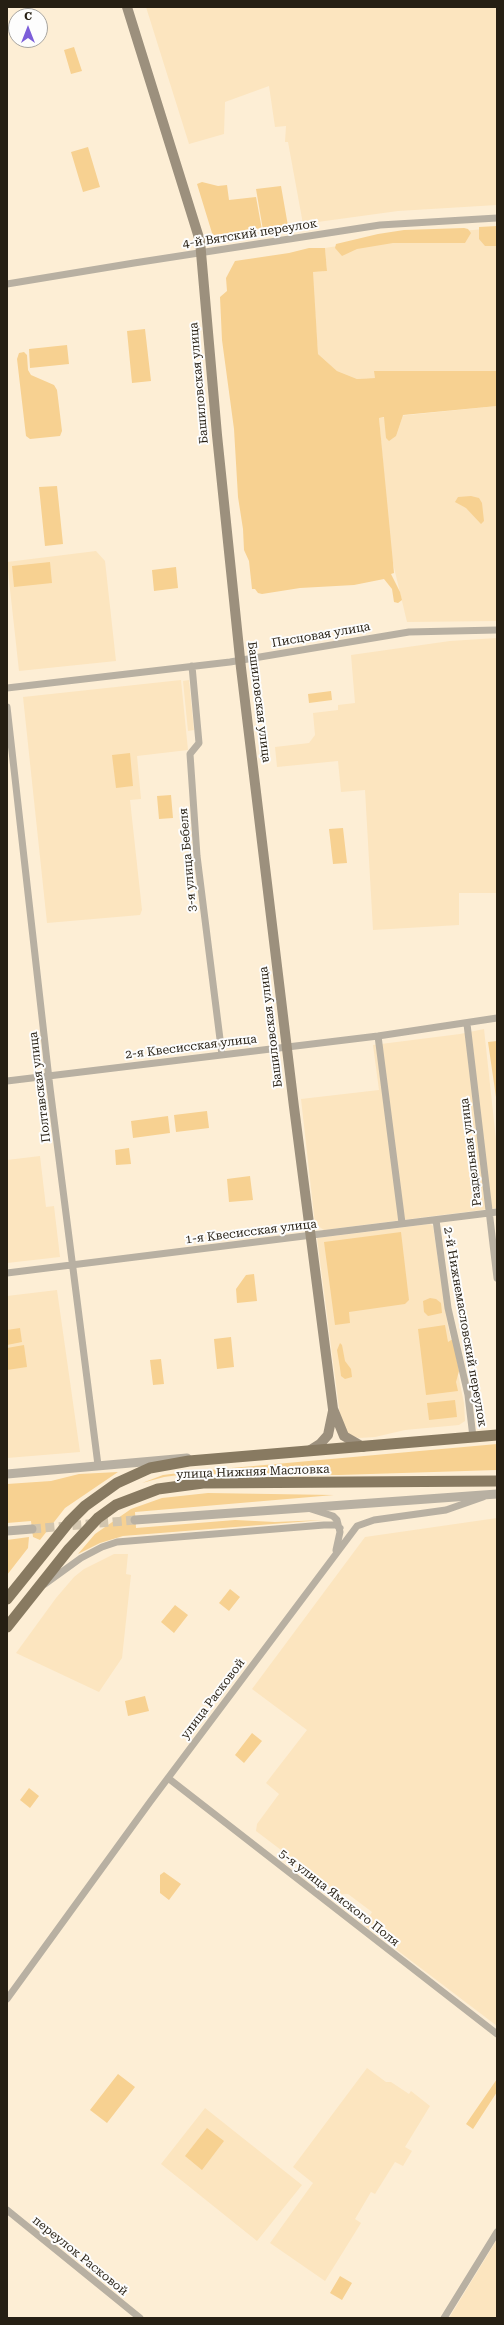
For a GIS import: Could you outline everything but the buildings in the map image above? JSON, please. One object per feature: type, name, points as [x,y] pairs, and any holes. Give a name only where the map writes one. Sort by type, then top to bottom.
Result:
[{"type":"main road","name":"Башиловская улица","points":[[127,7],[198,235],[201,253],[217,435],[240,660],[310,1236],[334,1409],[344,1436],[363,1448]]},
{"type":"main road","name":"Башиловская улица","points":[[308,1452],[320,1444],[328,1435],[334,1409]]},
{"type":"main road","name":"улица Нижняя Масловка","points":[[214,1459],[363,1448],[497,1435]]},
{"type":"main road","points":[[7,1599],[69,1522],[85,1506],[117,1482],[150,1468],[214,1459]]},
{"type":"main road","name":"улица Нижняя Масловка","points":[[7,1627],[83,1532],[98,1518],[116,1505],[158,1489],[203,1484],[497,1481]]},
{"type":"street","name":"4-й Вятский переулок","points":[[7,284],[380,226],[497,218]]},
{"type":"street","name":"Писцовая улица","points":[[7,688],[240,660],[409,632],[497,630]]},
{"type":"street","name":"3-я улица Бебеля","points":[[192,666],[199,743],[190,754],[197,856],[222,1055]]},
{"type":"street","name":"Полтавская улица","points":[[7,707],[49,1075],[98,1465]]},
{"type":"street","name":"2-я Квесисская улица","points":[[7,1081],[378,1036],[467,1024],[497,1018]]},
{"type":"street","name":"Раздельная улица","points":[[467,1024],[493,1213],[497,1278]]},
{"type":"street","points":[[378,1036],[402,1223]]},
{"type":"street","name":"1-я Квесисская улица","points":[[7,1273],[310,1236],[402,1223],[493,1213]]},
{"type":"street","name":"2-й Нижнемасловский переулок","points":[[436,1220],[448,1308],[468,1395],[473,1437]]},
{"type":"street","name":"улица Нижняя Масловка","points":[[7,1474],[182,1458],[214,1459]]},
{"type":"street","points":[[135,1520],[303,1506],[494,1494]]},
{"type":"street","name":"улица Расковой","points":[[7,1999],[168,1778],[357,1526],[364,1522],[446,1510],[494,1494]]},
{"type":"street","points":[[303,1506],[333,1516],[340,1528],[340,1540],[333,1558]]},
{"type":"street","points":[[35,1591],[81,1558],[102,1547],[117,1542],[324,1525],[336,1525],[340,1528]]},
{"type":"street","points":[[7,1531],[32,1529]]},
{"type":"street","name":"5-я улица Ямского Поля","points":[[168,1778],[497,2034]]},
{"type":"street","name":"переулок Расковой","points":[[7,2210],[140,2318]]},
{"type":"street","points":[[444,2318],[497,2232]]},
{"type":"shaded area","points":[[146,7],[497,7],[497,205],[398,211],[303,224],[288,142],[285,142],[286,126],[275,127],[269,86],[225,102],[224,134],[189,144]]},
{"type":"shaded area","points":[[74,47],[82,71],[71,74],[64,50]]},
{"type":"shaded area","points":[[88,147],[100,187],[83,192],[71,152]]},
{"type":"shaded area","points":[[202,182],[218,186],[227,185],[229,200],[256,197],[262,230],[216,237],[212,233],[197,184]]},
{"type":"shaded area","points":[[281,186],[288,226],[263,230],[256,189]]},
{"type":"shaded area","points":[[497,226],[497,246],[485,246],[479,239],[479,227]]},
{"type":"shaded area","points":[[497,228],[497,371],[375,371],[375,378],[357,379],[337,371],[318,354],[312,272],[327,271],[325,248],[401,236]]},
{"type":"shaded area","points":[[468,229],[471,233],[465,243],[393,243],[357,249],[342,256],[335,248],[336,244],[378,234],[404,230]]},
{"type":"shaded area","points":[[309,248],[325,248],[327,271],[313,272],[318,354],[337,371],[357,379],[375,378],[374,371],[497,371],[497,406],[403,415],[396,436],[389,441],[386,438],[384,417],[379,418],[394,573],[391,574],[400,592],[402,600],[398,603],[394,602],[392,589],[384,579],[354,585],[300,588],[262,594],[258,593],[255,589],[252,589],[249,561],[244,550],[243,529],[238,497],[234,429],[222,340],[220,297],[227,291],[226,278],[235,261],[289,253]]},
{"type":"shaded area","points":[[145,329],[151,381],[132,383],[127,331]]},
{"type":"shaded area","points":[[67,345],[69,364],[30,368],[29,349]]},
{"type":"shaded area","points":[[24,352],[27,355],[28,370],[31,375],[54,385],[57,390],[62,431],[60,436],[30,439],[26,436],[17,359],[19,353]]},
{"type":"shaded area","points":[[497,406],[497,621],[407,622],[391,555],[379,418]]},
{"type":"shaded area","points":[[57,486],[63,544],[45,546],[39,487]]},
{"type":"shaded area","points":[[471,496],[479,498],[482,503],[484,521],[481,524],[466,508],[455,502],[458,497]]},
{"type":"shaded area","points":[[96,551],[105,561],[116,661],[19,671],[7,562]]},
{"type":"shaded area","points":[[50,562],[52,583],[14,587],[12,566]]},
{"type":"shaded area","points":[[176,567],[178,588],[154,591],[152,570]]},
{"type":"shaded area","points":[[497,638],[497,893],[459,893],[459,925],[373,930],[365,790],[341,792],[338,761],[277,767],[275,747],[309,743],[315,735],[313,713],[338,710],[338,705],[355,703],[351,655],[450,641]]},
{"type":"shaded area","points":[[181,680],[188,750],[137,756],[141,799],[130,800],[142,910],[140,915],[47,923],[23,697]]},
{"type":"shaded area","points":[[189,680],[194,730],[188,731],[183,681]]},
{"type":"shaded area","points":[[331,691],[332,700],[309,703],[308,694]]},
{"type":"shaded area","points":[[130,753],[133,786],[116,788],[112,755]]},
{"type":"shaded area","points":[[171,795],[173,818],[159,819],[157,796]]},
{"type":"shaded area","points":[[343,828],[347,863],[333,864],[329,829]]},
{"type":"shaded area","points":[[484,1029],[497,1149],[497,1208],[324,1230],[315,1224],[301,1099],[379,1090],[373,1045],[460,1034]]},
{"type":"shaded area","points":[[497,1041],[497,1104],[488,1042]]},
{"type":"shaded area","points":[[207,1111],[209,1128],[176,1132],[174,1115]]},
{"type":"shaded area","points":[[168,1116],[170,1133],[133,1138],[131,1121]]},
{"type":"shaded area","points":[[129,1148],[131,1164],[116,1165],[115,1150]]},
{"type":"shaded area","points":[[40,1156],[46,1207],[54,1206],[60,1257],[7,1263],[7,1160]]},
{"type":"shaded area","points":[[250,1176],[253,1200],[229,1202],[227,1179]]},
{"type":"shaded area","points":[[430,1224],[433,1226],[448,1326],[464,1403],[465,1421],[459,1425],[405,1430],[375,1437],[359,1438],[350,1436],[341,1423],[317,1238]]},
{"type":"shaded area","points":[[401,1232],[409,1300],[405,1304],[349,1312],[350,1323],[335,1325],[324,1242]]},
{"type":"shaded area","points":[[254,1274],[257,1301],[237,1303],[236,1289],[246,1275]]},
{"type":"shaded area","points":[[57,1290],[80,1452],[7,1458],[7,1296]]},
{"type":"shaded area","points":[[430,1298],[436,1299],[441,1303],[442,1313],[428,1316],[424,1312],[423,1301]]},
{"type":"shaded area","points":[[445,1325],[448,1342],[453,1339],[459,1371],[456,1382],[458,1391],[426,1395],[418,1329]]},
{"type":"shaded area","points":[[20,1328],[22,1342],[7,1345],[7,1330]]},
{"type":"shaded area","points":[[231,1337],[234,1367],[217,1369],[214,1339]]},
{"type":"shaded area","points":[[340,1343],[342,1345],[345,1361],[351,1369],[352,1377],[345,1379],[341,1376],[337,1350]]},
{"type":"shaded area","points":[[24,1345],[27,1367],[7,1370],[7,1348]]},
{"type":"shaded area","points":[[161,1359],[164,1384],[153,1385],[150,1360]]},
{"type":"shaded area","points":[[455,1400],[457,1417],[429,1420],[427,1403]]},
{"type":"shaded area","points":[[497,1444],[497,1470],[339,1475],[186,1474],[164,1477],[142,1483],[163,1475],[187,1472]]},
{"type":"shaded area","points":[[118,1472],[65,1508],[40,1540],[33,1537],[31,1521],[7,1523],[7,1484],[51,1481],[79,1474]]},
{"type":"shaded area","points":[[208,1493],[334,1495],[135,1512],[136,1528],[235,1520],[275,1522],[323,1520],[123,1536],[100,1543],[78,1554],[95,1534],[131,1509],[162,1498]]},
{"type":"shaded area","points":[[497,1518],[497,2026],[364,1925],[372,1912],[348,1894],[339,1894],[256,1831],[257,1824],[279,1794],[266,1783],[307,1730],[252,1689],[365,1537]]},
{"type":"shaded area","points":[[29,1537],[28,1548],[7,1575],[7,1540]]},
{"type":"shaded area","points":[[114,1554],[128,1554],[126,1574],[131,1575],[122,1658],[99,1692],[16,1653],[56,1598],[74,1577],[84,1569]]},
{"type":"shaded area","points":[[230,1589],[240,1597],[229,1611],[219,1603]]},
{"type":"shaded area","points":[[175,1605],[188,1615],[174,1633],[161,1622]]},
{"type":"shaded area","points":[[145,1696],[149,1711],[128,1716],[125,1701]]},
{"type":"shaded area","points":[[252,1733],[262,1741],[244,1763],[235,1755]]},
{"type":"shaded area","points":[[29,1788],[39,1796],[30,1808],[20,1800]]},
{"type":"shaded area","points":[[164,1872],[181,1884],[169,1900],[160,1893],[160,1875]]},
{"type":"shaded area","points":[[367,2068],[386,2082],[391,2082],[409,2094],[411,2091],[430,2106],[405,2147],[412,2151],[403,2166],[395,2162],[375,2194],[371,2192],[355,2219],[361,2223],[325,2281],[270,2243],[313,2183],[293,2167]]},
{"type":"shaded area","points":[[118,2074],[135,2087],[107,2123],[90,2110]]},
{"type":"shaded area","points":[[497,2079],[497,2092],[473,2129],[466,2124]]},
{"type":"shaded area","points":[[205,2108],[302,2185],[257,2241],[161,2164]]},
{"type":"shaded area","points":[[207,2128],[224,2141],[202,2170],[185,2156]]},
{"type":"shaded area","points":[[497,2240],[497,2318],[449,2318],[496,2241]]},
{"type":"shaded area","points":[[340,2276],[352,2283],[342,2300],[330,2293]]},
{"type":"tunnel","points":[[32,1529],[135,1520]]}]
